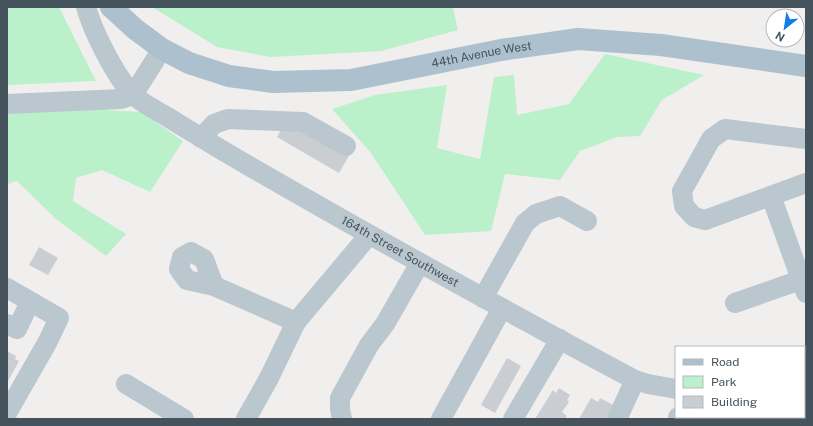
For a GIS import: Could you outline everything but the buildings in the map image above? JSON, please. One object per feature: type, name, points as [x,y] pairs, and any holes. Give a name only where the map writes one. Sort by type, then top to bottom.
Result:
[{"type":"main road","name":"44th Avenue West","points":[[111,7],[135,29],[162,50],[189,63],[229,76],[273,82],[351,80],[502,50],[578,39],[661,45],[806,66]]},
{"type":"street","points":[[86,7],[89,17],[109,59],[120,78],[133,95]]},
{"type":"street","points":[[7,104],[121,99],[133,95],[162,50]]},
{"type":"street","name":"164th Street Southwest","points":[[133,95],[201,138],[420,264],[635,380],[675,389]]},
{"type":"street","points":[[201,138],[214,124],[228,119],[303,122],[346,146]]},
{"type":"street","points":[[806,139],[725,129],[711,139],[682,191],[684,206],[694,217],[706,220],[806,183]]},
{"type":"street","points":[[735,303],[804,284],[771,196]]},
{"type":"street","points":[[483,298],[525,223],[536,214],[560,206],[587,220]]},
{"type":"street","points":[[246,419],[270,378],[296,322],[369,235]]},
{"type":"street","points":[[342,419],[340,398],[369,345],[385,324],[420,264]]},
{"type":"street","points":[[214,286],[296,322]]},
{"type":"street","points":[[7,288],[59,318],[47,343],[7,413]]},
{"type":"street","points":[[7,324],[17,329],[30,302]]},
{"type":"street","points":[[441,419],[502,308]]},
{"type":"street","points":[[513,419],[560,339]]},
{"type":"street","points":[[618,419],[635,380]]},
{"type":"street","points":[[126,384],[184,419]]},
{"type":"green space","points":[[7,7],[59,7],[96,81],[7,85]]},
{"type":"green space","points":[[152,7],[453,7],[458,30],[381,51],[270,57],[217,47]]},
{"type":"green space","points":[[605,54],[704,75],[662,100],[640,136],[617,137],[580,151],[560,180],[505,174],[491,231],[425,235],[371,153],[332,109],[375,95],[447,85],[437,148],[480,159],[494,77],[514,75],[517,115],[569,104]]},
{"type":"green space","points":[[42,106],[141,112],[183,141],[150,192],[102,170],[76,178],[73,201],[126,234],[106,256],[56,219],[17,181],[7,184],[7,111]]}]
